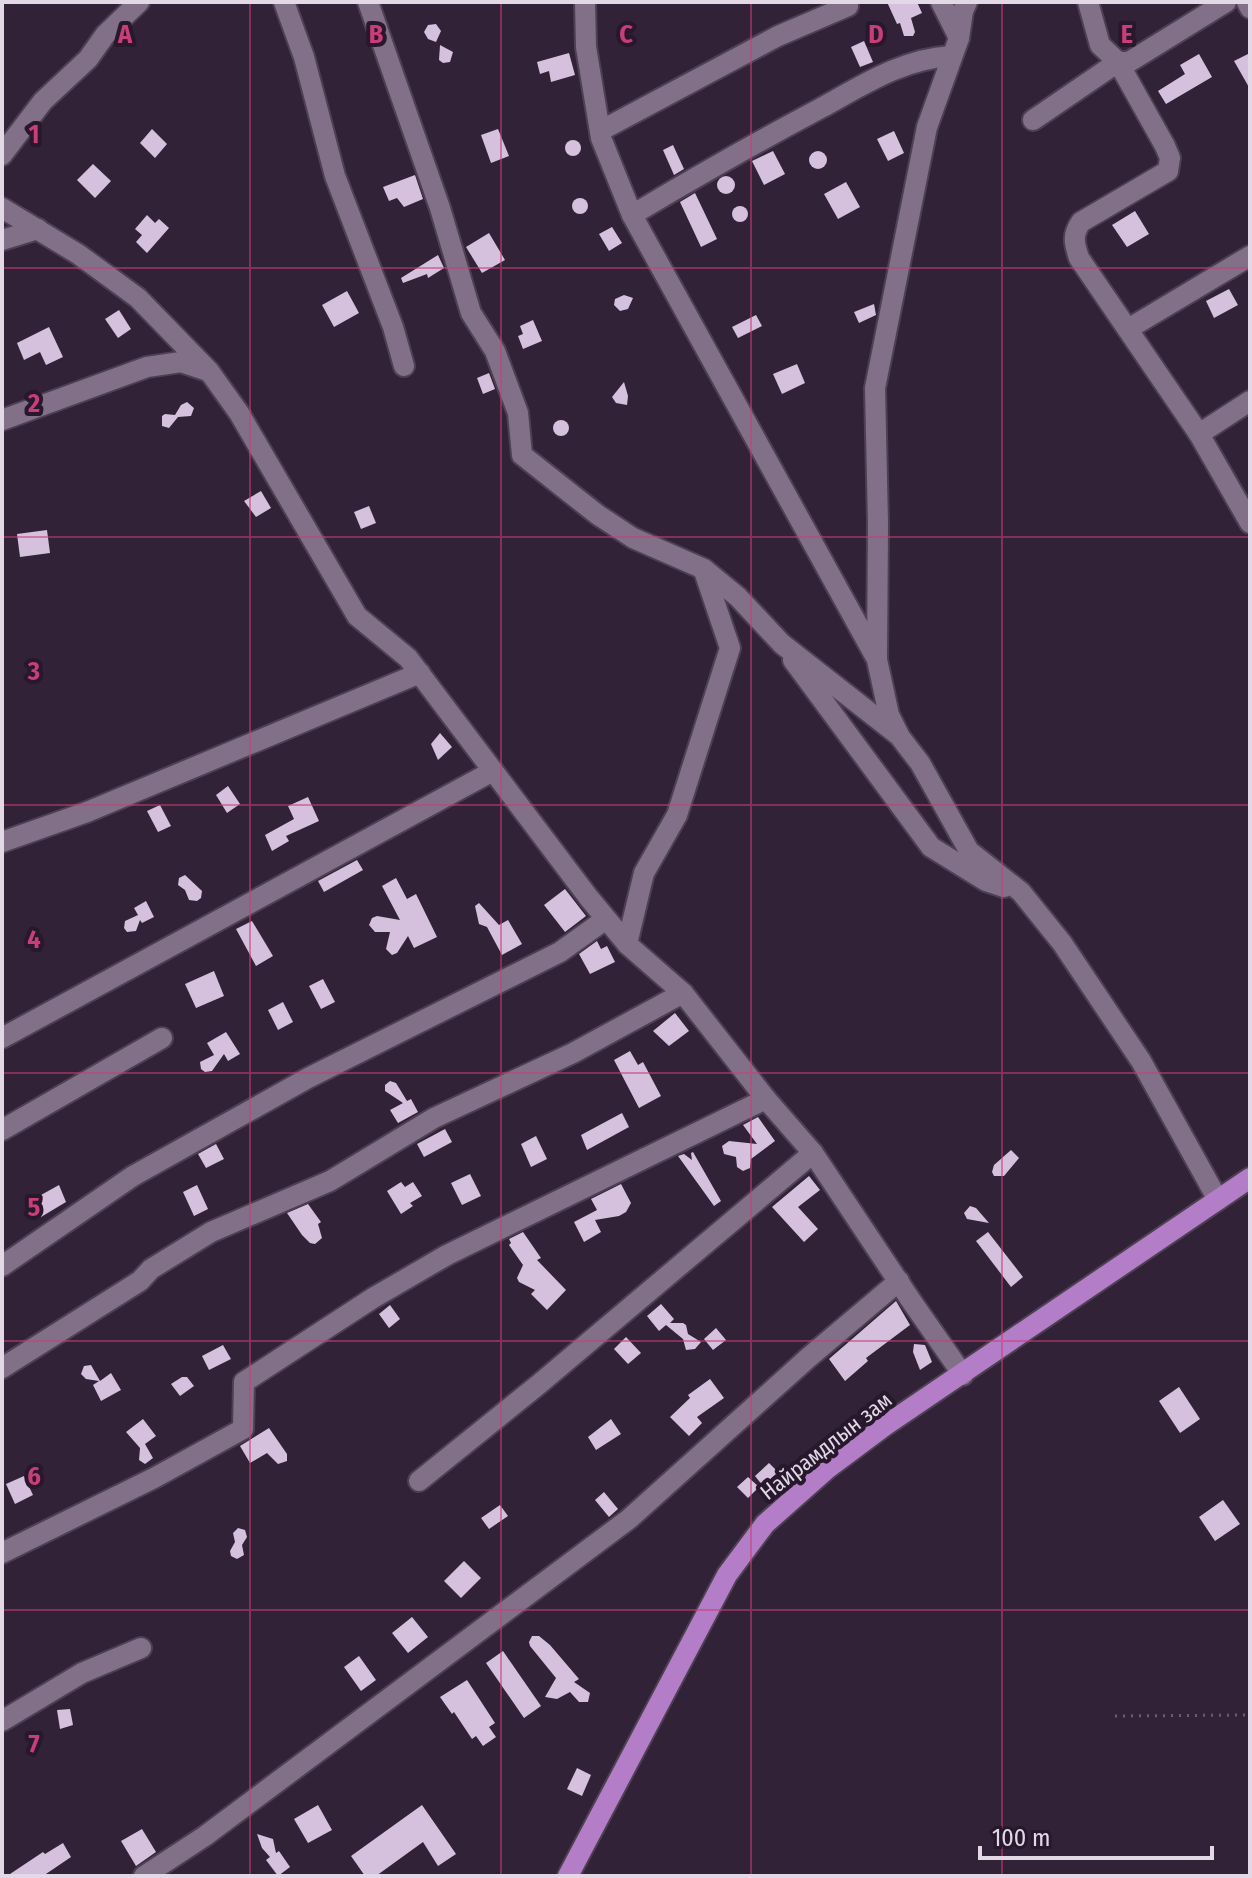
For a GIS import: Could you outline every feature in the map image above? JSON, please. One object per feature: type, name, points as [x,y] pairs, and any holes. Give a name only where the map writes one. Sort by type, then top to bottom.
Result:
[{"type":"main road","name":"Найрамдлын зам","points":[[568,1876],[727,1575],[765,1524],[827,1469],[886,1425],[1250,1178]]},
{"type":"street","points":[[2,155],[43,101],[88,59],[105,35],[139,2]]},
{"type":"street","points":[[284,2],[304,57],[335,176],[393,327],[404,366]]},
{"type":"street","points":[[368,2],[440,208],[471,313],[495,351],[518,413],[522,455],[598,515],[633,538],[704,569],[738,597],[782,644],[900,737]]},
{"type":"street","points":[[585,2],[586,47],[600,131],[632,215],[877,660]]},
{"type":"street","points":[[600,131],[778,36],[848,6],[846,2]]},
{"type":"street","points":[[941,2],[955,47]]},
{"type":"street","points":[[967,2],[927,127],[875,388],[877,660],[889,715],[969,851],[1021,892],[1062,943],[1134,1050],[1218,1200]]},
{"type":"street","points":[[1088,2],[1100,45],[1118,62],[1170,158],[1168,171],[1081,222],[1074,231],[1074,243],[1079,258],[1199,434],[1250,523]]},
{"type":"street","points":[[1033,120],[1118,62],[1129,62],[1226,2]]},
{"type":"street","points":[[1247,2],[1250,8]]},
{"type":"street","points":[[632,215],[735,154],[892,69],[955,47]]},
{"type":"street","points":[[2,208],[78,254],[138,298],[209,371],[239,413],[357,616],[408,658],[606,919],[627,944],[683,993],[766,1099],[813,1153],[963,1375]]},
{"type":"street","points":[[2,240],[38,229]]},
{"type":"street","points":[[1128,329],[1250,256]]},
{"type":"street","points":[[2,420],[147,367],[181,362],[209,371]]},
{"type":"street","points":[[1199,434],[1250,401]]},
{"type":"street","points":[[627,944],[644,873],[677,815],[730,648],[704,569]]},
{"type":"street","points":[[782,644],[931,847],[986,881],[1021,892]]},
{"type":"street","points":[[2,842],[87,812],[420,673]]},
{"type":"street","points":[[2,1038],[493,771]]},
{"type":"street","points":[[2,1266],[133,1176],[308,1078],[560,952],[606,919]]},
{"type":"street","points":[[2,1368],[211,1232],[330,1181],[434,1118],[573,1053],[683,993]]},
{"type":"street","points":[[2,1130],[162,1038]]},
{"type":"street","points":[[2,1553],[154,1478],[243,1429],[244,1382],[373,1298],[447,1255],[766,1099]]},
{"type":"street","points":[[419,1481],[813,1153]]},
{"type":"street","points":[[144,1876],[205,1836],[629,1519],[808,1358],[899,1281]]},
{"type":"street","points":[[2,1721],[82,1673],[141,1648]]},
{"type":"path","points":[[1115,1716],[1250,1715]]},
{"type":"building","points":[[887,2],[917,2],[922,13],[911,18],[915,32],[913,36],[904,36]]},
{"type":"building","points":[[436,24],[441,31],[436,42],[428,39],[424,32],[428,25]]},
{"type":"building","points":[[864,41],[873,62],[860,67],[851,47]]},
{"type":"building","points":[[440,45],[453,52],[450,62],[439,60]]},
{"type":"building","points":[[569,53],[575,75],[551,82],[549,71],[540,74],[537,62]]},
{"type":"building","points":[[1250,53],[1250,89],[1234,61]]},
{"type":"building","points":[[1199,54],[1212,77],[1166,104],[1158,91],[1185,74],[1180,65]]},
{"type":"building","points":[[152,129],[167,144],[155,158],[140,143]]},
{"type":"building","points":[[498,129],[509,156],[491,163],[481,135]]},
{"type":"building","points":[[894,131],[904,153],[888,161],[877,139]]},
{"type":"building","points":[[570,140],[576,140],[581,148],[579,154],[570,156],[565,151],[565,145]]},
{"type":"building","points":[[673,145],[684,169],[674,175],[663,150]]},
{"type":"building","points":[[773,151],[785,174],[764,185],[752,161]]},
{"type":"building","points":[[818,151],[827,160],[818,169],[809,160]]},
{"type":"building","points":[[93,164],[111,181],[95,198],[77,180]]},
{"type":"building","points":[[415,175],[423,199],[404,207],[397,198],[389,201],[383,187]]},
{"type":"building","points":[[722,176],[730,176],[735,185],[733,192],[722,194],[717,189],[717,181]]},
{"type":"building","points":[[846,182],[860,207],[838,219],[824,194]]},
{"type":"building","points":[[695,193],[717,239],[701,247],[680,202]]},
{"type":"building","points":[[577,198],[583,198],[588,206],[586,212],[577,214],[572,209],[572,203]]},
{"type":"building","points":[[737,206],[743,206],[748,214],[746,220],[737,222],[732,217],[732,211]]},
{"type":"building","points":[[1135,211],[1149,234],[1127,247],[1112,225]]},
{"type":"building","points":[[147,215],[155,223],[159,219],[169,228],[147,253],[136,242],[142,235],[135,229]]},
{"type":"building","points":[[612,227],[622,243],[609,251],[599,234]]},
{"type":"building","points":[[489,233],[505,260],[482,273],[466,247]]},
{"type":"building","points":[[438,255],[444,268],[428,278],[427,274],[403,283],[401,278]]},
{"type":"building","points":[[1229,289],[1238,305],[1214,318],[1206,301]]},
{"type":"building","points":[[347,291],[359,313],[334,327],[322,305]]},
{"type":"building","points":[[624,295],[633,298],[628,309],[620,311],[614,305],[615,299]]},
{"type":"building","points":[[874,304],[876,315],[859,323],[854,312]]},
{"type":"building","points":[[119,310],[131,329],[118,338],[105,319]]},
{"type":"building","points":[[756,315],[762,326],[738,338],[732,327]]},
{"type":"building","points":[[533,320],[542,341],[523,349],[518,336],[523,334],[520,326]]},
{"type":"building","points":[[49,327],[63,357],[46,365],[40,352],[24,360],[17,343]]},
{"type":"building","points":[[797,364],[805,383],[782,394],[773,374]]},
{"type":"building","points":[[489,373],[495,389],[483,394],[477,378]]},
{"type":"building","points":[[624,382],[627,405],[616,403],[612,397]]},
{"type":"building","points":[[187,402],[194,408],[191,416],[178,417],[169,428],[162,426],[162,416],[175,415]]},
{"type":"building","points":[[558,420],[564,420],[569,428],[567,434],[558,436],[553,431],[553,425]]},
{"type":"building","points":[[261,491],[271,508],[256,517],[244,501]]},
{"type":"building","points":[[369,506],[376,523],[361,529],[354,512]]},
{"type":"building","points":[[47,530],[50,553],[20,557],[17,534]]},
{"type":"building","points":[[440,733],[452,747],[438,760],[431,744]]},
{"type":"building","points":[[228,786],[240,804],[227,813],[216,795]]},
{"type":"building","points":[[308,797],[319,821],[286,836],[289,841],[272,851],[265,835],[294,819],[288,806]]},
{"type":"building","points":[[160,805],[171,826],[158,832],[147,811]]},
{"type":"building","points":[[357,860],[363,870],[324,892],[318,881]]},
{"type":"building","points":[[185,875],[202,891],[197,901],[189,900],[185,890],[178,885],[179,878]]},
{"type":"building","points":[[396,878],[407,899],[416,894],[437,937],[414,948],[408,936],[397,953],[392,955],[386,949],[390,932],[375,932],[369,925],[372,918],[377,916],[400,920],[382,886]]},
{"type":"building","points":[[565,889],[586,916],[565,932],[544,905]]},
{"type":"building","points":[[146,901],[154,917],[142,923],[140,920],[136,931],[127,932],[125,921],[138,915],[134,908]]},
{"type":"building","points":[[479,903],[499,925],[508,920],[522,944],[502,955],[487,927],[479,924],[475,906]]},
{"type":"building","points":[[252,921],[273,956],[256,966],[236,929]]},
{"type":"building","points":[[597,941],[601,949],[607,946],[615,962],[590,974],[579,954]]},
{"type":"building","points":[[214,971],[224,996],[196,1008],[185,984]]},
{"type":"building","points":[[323,979],[335,1002],[321,1009],[309,986]]},
{"type":"building","points":[[283,1002],[293,1022],[278,1030],[268,1010]]},
{"type":"building","points":[[675,1013],[689,1031],[669,1046],[653,1031]]},
{"type":"building","points":[[226,1032],[240,1054],[228,1061],[224,1054],[212,1071],[205,1072],[200,1062],[214,1055],[207,1043]]},
{"type":"building","points":[[630,1051],[638,1065],[643,1062],[661,1096],[639,1108],[614,1060]]},
{"type":"building","points":[[390,1081],[396,1083],[407,1101],[411,1099],[418,1112],[398,1123],[390,1110],[403,1103],[385,1091],[385,1085]]},
{"type":"building","points":[[622,1113],[629,1127],[587,1150],[581,1135]]},
{"type":"building","points":[[758,1117],[775,1141],[751,1159],[750,1168],[743,1171],[737,1167],[736,1157],[724,1154],[722,1146],[729,1141],[757,1144],[743,1125]]},
{"type":"building","points":[[445,1129],[452,1142],[424,1157],[417,1144]]},
{"type":"building","points":[[536,1136],[547,1159],[531,1167],[521,1144]]},
{"type":"building","points":[[216,1144],[224,1159],[206,1168],[198,1154]]},
{"type":"building","points":[[1011,1150],[1019,1158],[1004,1176],[994,1176],[994,1165]]},
{"type":"building","points":[[693,1152],[721,1201],[714,1206],[678,1156],[684,1154],[692,1160]]},
{"type":"building","points":[[470,1174],[481,1196],[462,1205],[451,1183]]},
{"type":"building","points":[[809,1176],[820,1190],[798,1207],[818,1229],[804,1242],[772,1207]]},
{"type":"building","points":[[401,1182],[405,1187],[413,1182],[422,1196],[410,1203],[413,1206],[401,1214],[387,1191]]},
{"type":"building","points":[[621,1184],[631,1203],[626,1212],[595,1220],[601,1232],[584,1242],[574,1222],[597,1210],[591,1199]]},
{"type":"building","points":[[59,1185],[66,1202],[41,1217],[32,1200]]},
{"type":"building","points":[[197,1185],[208,1209],[194,1216],[183,1192]]},
{"type":"building","points":[[308,1204],[321,1222],[318,1224],[322,1238],[315,1244],[302,1235],[287,1213]]},
{"type":"building","points":[[970,1206],[976,1208],[989,1223],[967,1219],[964,1213]]},
{"type":"building","points":[[523,1232],[541,1258],[537,1260],[566,1290],[547,1310],[531,1294],[535,1290],[517,1278],[523,1265],[509,1245],[509,1239]]},
{"type":"building","points":[[988,1232],[1023,1277],[1011,1287],[976,1241]]},
{"type":"building","points":[[896,1301],[910,1325],[866,1358],[868,1361],[845,1381],[829,1359]]},
{"type":"building","points":[[661,1304],[674,1319],[670,1323],[683,1323],[688,1334],[701,1342],[695,1349],[686,1350],[683,1339],[666,1325],[659,1331],[647,1316]]},
{"type":"building","points":[[390,1305],[400,1319],[389,1328],[379,1314]]},
{"type":"building","points":[[716,1328],[726,1340],[713,1350],[704,1339]]},
{"type":"building","points":[[626,1337],[641,1353],[628,1364],[614,1349]]},
{"type":"building","points":[[914,1344],[925,1345],[932,1362],[920,1370],[913,1352]]},
{"type":"building","points":[[223,1345],[231,1359],[209,1370],[202,1356]]},
{"type":"building","points":[[91,1365],[100,1381],[111,1373],[121,1390],[101,1401],[93,1385],[99,1381],[86,1379],[81,1374],[84,1366]]},
{"type":"building","points":[[187,1377],[194,1386],[180,1396],[171,1384]]},
{"type":"building","points":[[710,1379],[724,1398],[697,1417],[702,1423],[689,1436],[670,1417],[690,1398],[688,1395]]},
{"type":"building","points":[[1179,1387],[1200,1419],[1180,1433],[1159,1401]]},
{"type":"building","points":[[143,1419],[156,1436],[145,1444],[153,1458],[145,1464],[139,1460],[140,1448],[126,1432]]},
{"type":"building","points":[[611,1419],[621,1434],[596,1450],[588,1437]]},
{"type":"building","points":[[269,1428],[287,1454],[287,1461],[278,1464],[267,1453],[250,1463],[240,1446]]},
{"type":"building","points":[[769,1463],[778,1472],[763,1486],[755,1476]]},
{"type":"building","points":[[24,1476],[33,1495],[15,1504],[6,1484]]},
{"type":"building","points":[[748,1477],[759,1487],[748,1498],[737,1487]]},
{"type":"building","points":[[604,1492],[618,1509],[609,1517],[595,1500]]},
{"type":"building","points":[[1223,1500],[1240,1524],[1215,1541],[1199,1517]]},
{"type":"building","points":[[500,1505],[508,1516],[489,1529],[481,1518]]},
{"type":"building","points":[[238,1528],[245,1530],[247,1537],[242,1545],[244,1555],[237,1559],[231,1556],[230,1551],[235,1542],[233,1533]]},
{"type":"building","points":[[464,1561],[481,1578],[461,1598],[444,1581]]},
{"type":"building","points":[[412,1617],[428,1637],[408,1653],[392,1633]]},
{"type":"building","points":[[532,1636],[539,1636],[550,1645],[579,1679],[574,1682],[590,1693],[588,1702],[579,1702],[570,1692],[557,1699],[545,1697],[556,1678],[530,1646]]},
{"type":"building","points":[[503,1651],[541,1706],[524,1718],[486,1663]]},
{"type":"building","points":[[359,1656],[376,1680],[361,1691],[344,1667]]},
{"type":"building","points":[[467,1680],[495,1723],[489,1727],[496,1737],[483,1746],[476,1736],[472,1739],[440,1697]]},
{"type":"building","points":[[70,1709],[73,1725],[60,1729],[57,1710]]},
{"type":"building","points":[[577,1768],[591,1775],[582,1796],[567,1789]]},
{"type":"building","points":[[318,1805],[332,1830],[308,1843],[294,1819]]},
{"type":"building","points":[[422,1805],[456,1854],[438,1866],[423,1842],[376,1876],[365,1876],[351,1856]]},
{"type":"building","points":[[142,1829],[156,1852],[136,1866],[121,1841]]},
{"type":"building","points":[[257,1834],[273,1839],[276,1853],[279,1851],[290,1867],[278,1876],[266,1860],[270,1857],[262,1848]]},
{"type":"building","points":[[63,1843],[71,1857],[43,1876],[7,1876],[43,1852],[45,1854]]}]
